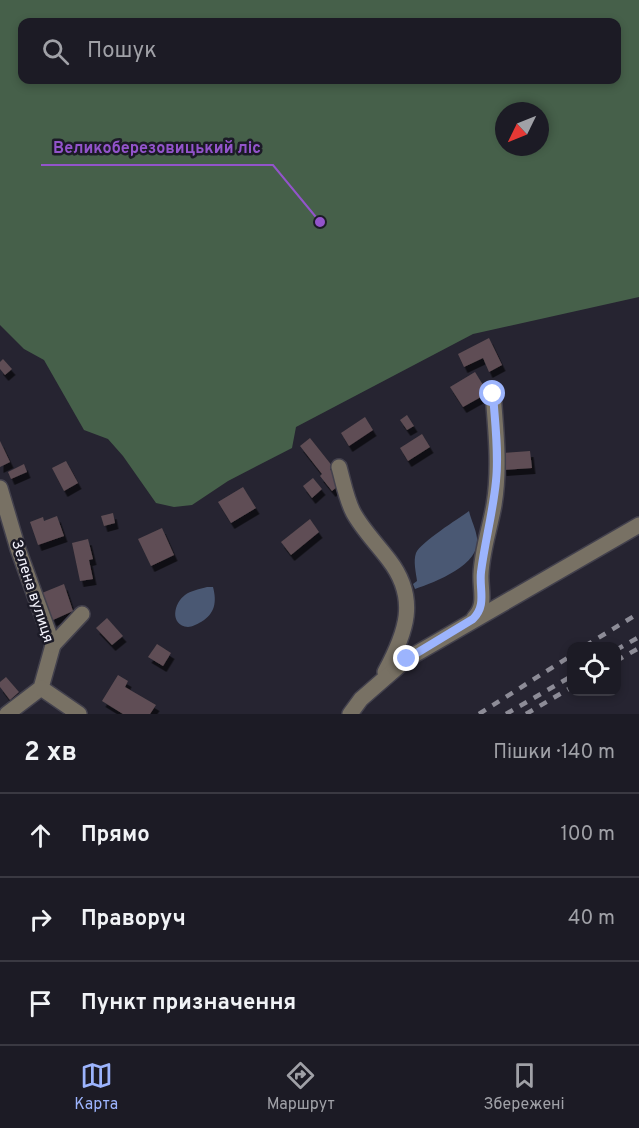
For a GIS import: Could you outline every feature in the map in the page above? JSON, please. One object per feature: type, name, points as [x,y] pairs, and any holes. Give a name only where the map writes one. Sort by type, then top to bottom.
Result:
[{"type":"street","points":[[473,619],[479,613],[482,603],[481,575],[497,478],[493,394]]},
{"type":"street","points":[[339,467],[353,511],[391,562],[405,590],[408,606],[402,639],[380,681]]},
{"type":"street","name":"Зелена вулиця","points":[[0,488],[18,549],[53,645],[41,688]]},
{"type":"street","points":[[350,714],[361,699],[407,659],[639,525]]},
{"type":"street","points":[[53,645],[82,614]]},
{"type":"street","points":[[7,714],[41,688],[79,714]]},
{"type":"green space","points":[[0,0],[639,0],[639,297],[473,334],[296,427],[292,448],[228,481],[192,505],[174,507],[156,503],[108,439],[84,430],[44,360],[24,349],[0,325]]},
{"type":"water","points":[[469,511],[477,538],[472,556],[455,571],[415,589],[413,584],[417,581],[415,556],[419,548]]},
{"type":"water","points":[[213,587],[215,603],[212,611],[206,619],[194,625],[188,627],[182,625],[178,622],[175,613],[178,603],[187,594]]},
{"type":"building","points":[[489,338],[502,365],[489,372],[483,358],[464,367],[458,354]]},
{"type":"building","points":[[3,359],[12,369],[5,375],[0,369],[0,362]]},
{"type":"building","points":[[475,372],[488,393],[463,407],[450,387]]},
{"type":"building","points":[[407,415],[414,426],[407,430],[400,420]]},
{"type":"building","points":[[365,417],[373,430],[349,446],[341,433]]},
{"type":"building","points":[[422,434],[430,447],[408,461],[400,448]]},
{"type":"building","points":[[310,438],[333,467],[330,469],[337,478],[334,481],[338,486],[332,491],[300,446]]},
{"type":"building","points":[[0,441],[10,462],[0,467]]},
{"type":"building","points":[[530,451],[532,468],[503,470],[502,453]]},
{"type":"building","points":[[66,461],[78,483],[64,491],[52,468]]},
{"type":"building","points":[[24,464],[27,472],[11,479],[8,472]]},
{"type":"building","points":[[313,478],[322,489],[312,498],[303,486]]},
{"type":"building","points":[[243,487],[256,508],[231,523],[218,502]]},
{"type":"building","points":[[113,513],[115,523],[104,526],[101,516]]},
{"type":"building","points":[[57,516],[64,536],[38,545],[30,522],[43,517],[44,521]]},
{"type":"building","points":[[310,519],[319,532],[291,555],[281,542]]},
{"type":"building","points":[[162,528],[174,555],[151,566],[138,539]]},
{"type":"building","points":[[88,539],[93,559],[89,560],[93,579],[80,581],[72,543]]},
{"type":"building","points":[[64,584],[73,611],[53,620],[42,593]]},
{"type":"building","points":[[107,618],[123,636],[112,645],[96,628]]},
{"type":"building","points":[[157,644],[171,653],[163,666],[148,657]]},
{"type":"building","points":[[118,675],[128,681],[125,687],[156,705],[150,714],[123,714],[102,701]]},
{"type":"building","points":[[6,677],[19,692],[10,700],[0,687],[0,682]]},
{"type":"railway","points":[[592,642],[639,613]]},
{"type":"railway","points":[[621,647],[639,637]]},
{"type":"railway","points":[[621,658],[639,648]]},
{"type":"railway","points":[[479,714],[567,658]]},
{"type":"railway","points":[[506,714],[567,679]]},
{"type":"railway","points":[[526,714],[567,690]]},
{"type":"place","name":"Великоберезовицький ліс","points":[[320,222]]},
{"type":"route","points":[[407,659],[473,619],[479,613],[482,603],[481,575],[485,539],[494,506],[497,478],[493,394]]}]
